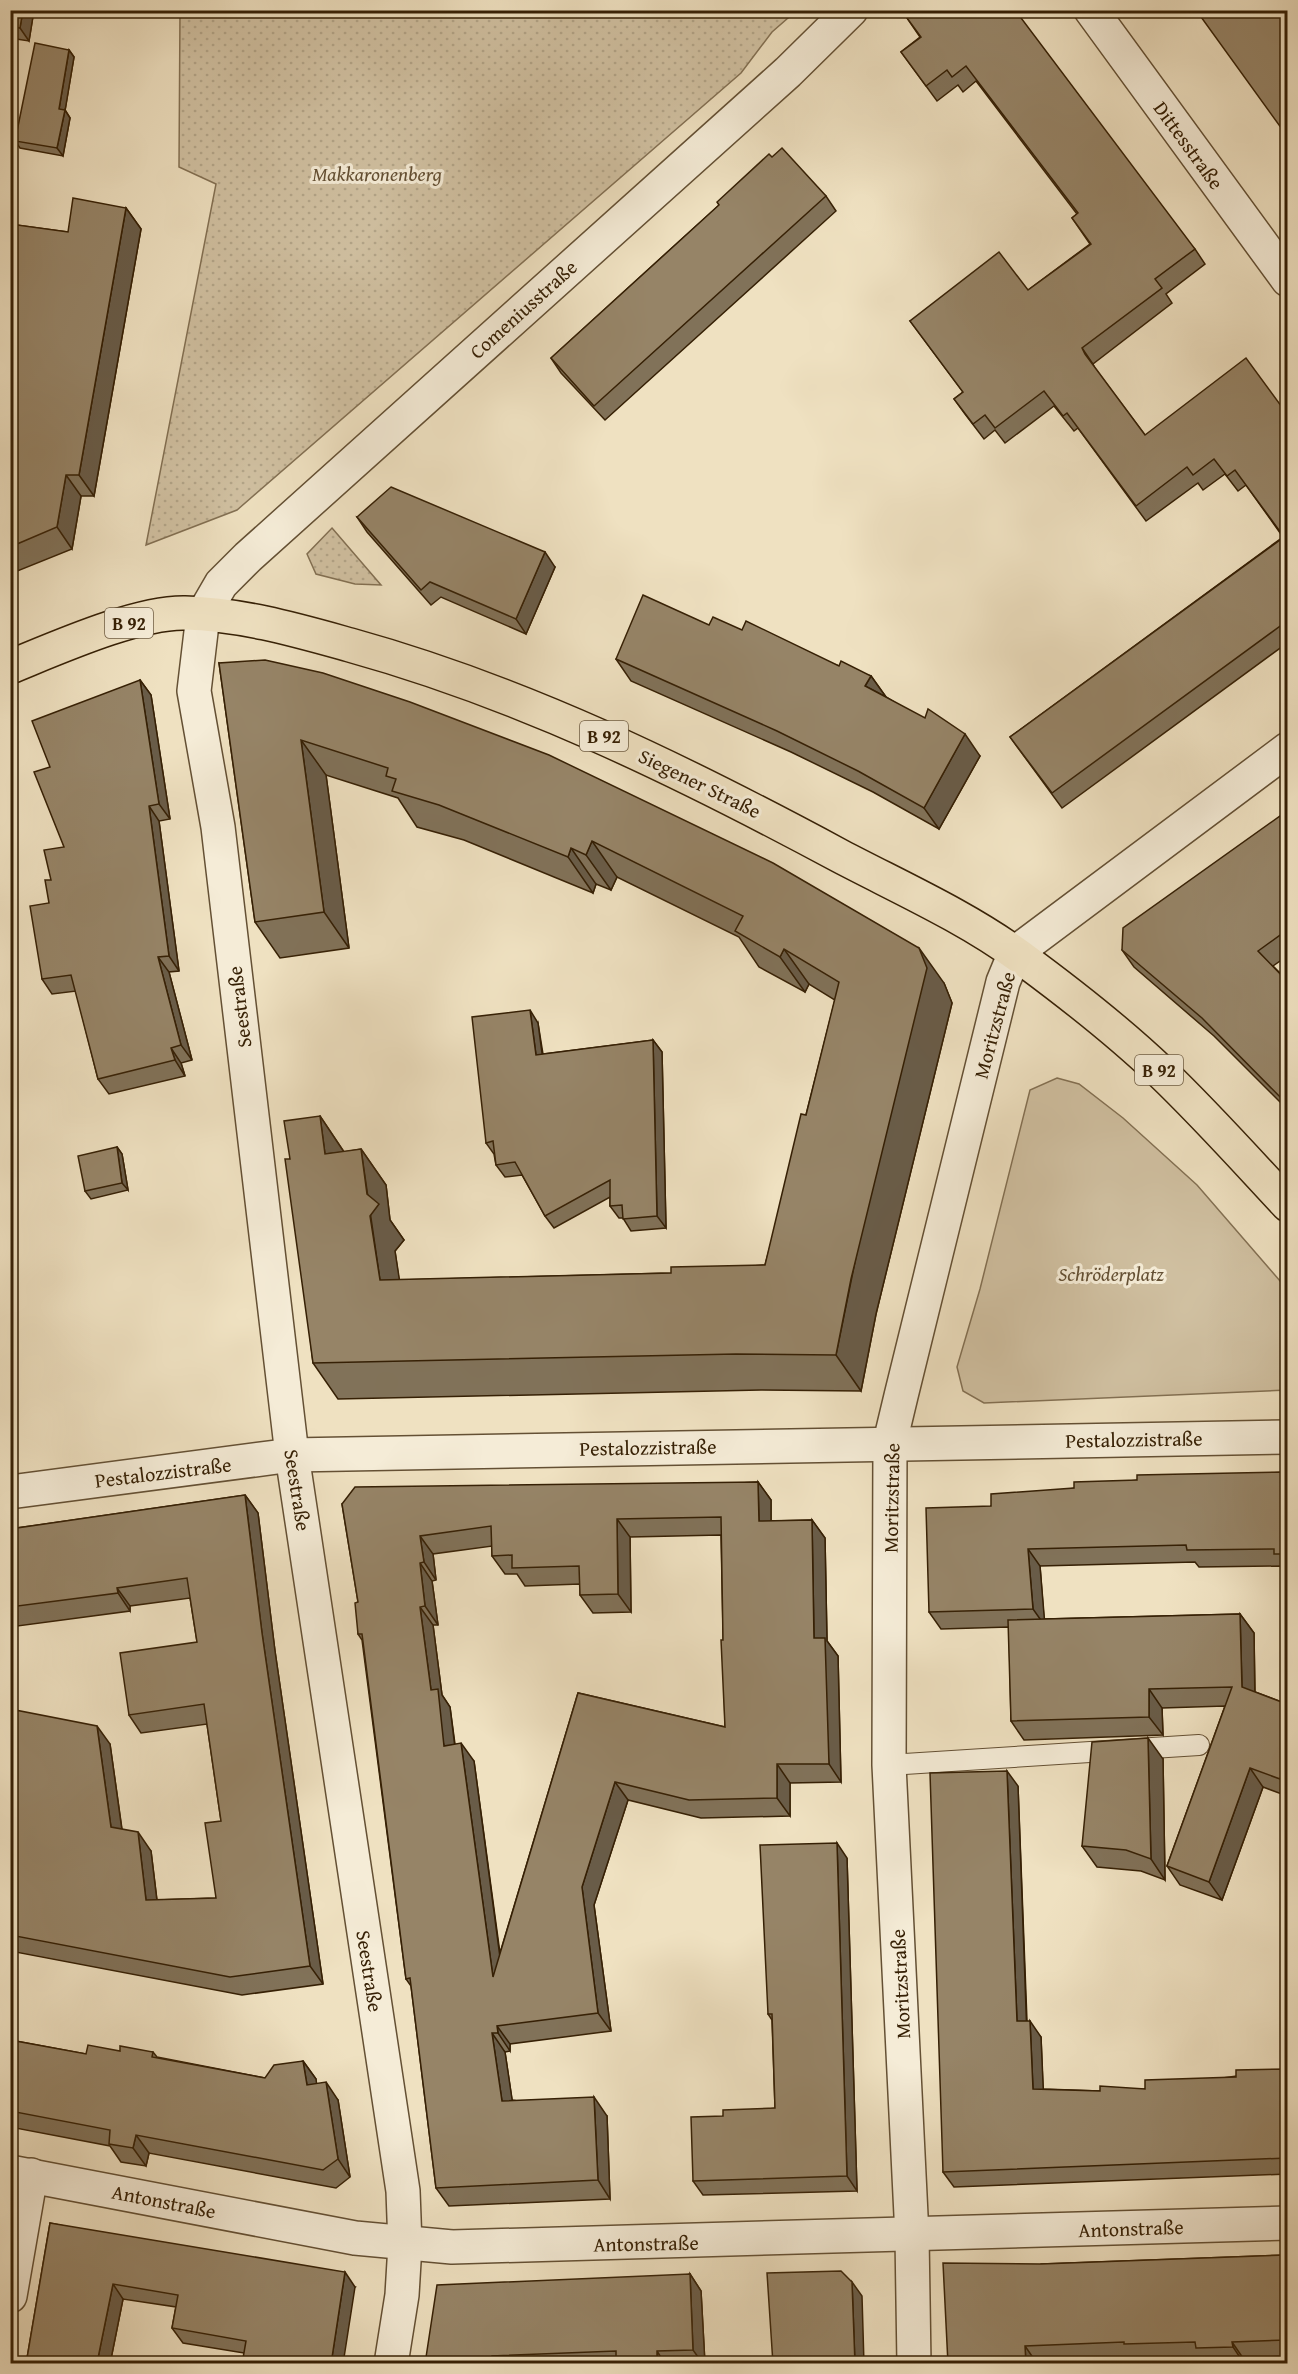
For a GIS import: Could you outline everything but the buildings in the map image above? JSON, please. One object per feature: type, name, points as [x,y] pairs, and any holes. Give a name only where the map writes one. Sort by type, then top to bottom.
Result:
[{"type":"main road","name":"Siegener Straße","points":[[10,667],[143,618],[185,613],[256,621],[419,664],[595,732],[733,798],[946,912],[1015,952],[1086,1006],[1162,1073],[1287,1204]]},
{"type":"street","name":"Comeniusstraße","points":[[203,615],[221,584],[248,557],[788,72],[851,10]]},
{"type":"street","name":"Dittesstraße","points":[[1091,10],[1287,280]]},
{"type":"street","name":"Seestraße","points":[[203,615],[194,691],[218,827],[292,1455],[401,2179],[405,2245],[402,2295],[391,2364]]},
{"type":"street","name":"Moritzstraße","points":[[914,2364],[912,2236],[889,1765],[890,1442],[1003,982],[1015,952],[1287,749]]},
{"type":"street","name":"Pestalozzistraße","points":[[10,1492],[292,1455],[890,1442],[1287,1437]]},
{"type":"street","name":"Antonstraße","points":[[21,2174],[355,2238],[405,2245],[452,2247],[912,2236],[1287,2223]]},
{"type":"street","points":[[10,2296],[21,2174]]},
{"type":"lane","points":[[889,1765],[1199,1745]]},
{"type":"green space","name":"Makkaronenberg","points":[[180,10],[796,11],[772,32],[741,73],[237,510],[146,545],[216,184],[179,167]]},
{"type":"green space","points":[[332,528],[381,585],[355,584],[316,574],[307,554]]},
{"type":"green space","name":"Schröderplatz","points":[[1057,1078],[1079,1084],[1123,1118],[1197,1185],[1287,1289],[1287,1390],[984,1403],[963,1391],[957,1367],[980,1289],[1030,1090]]}]
